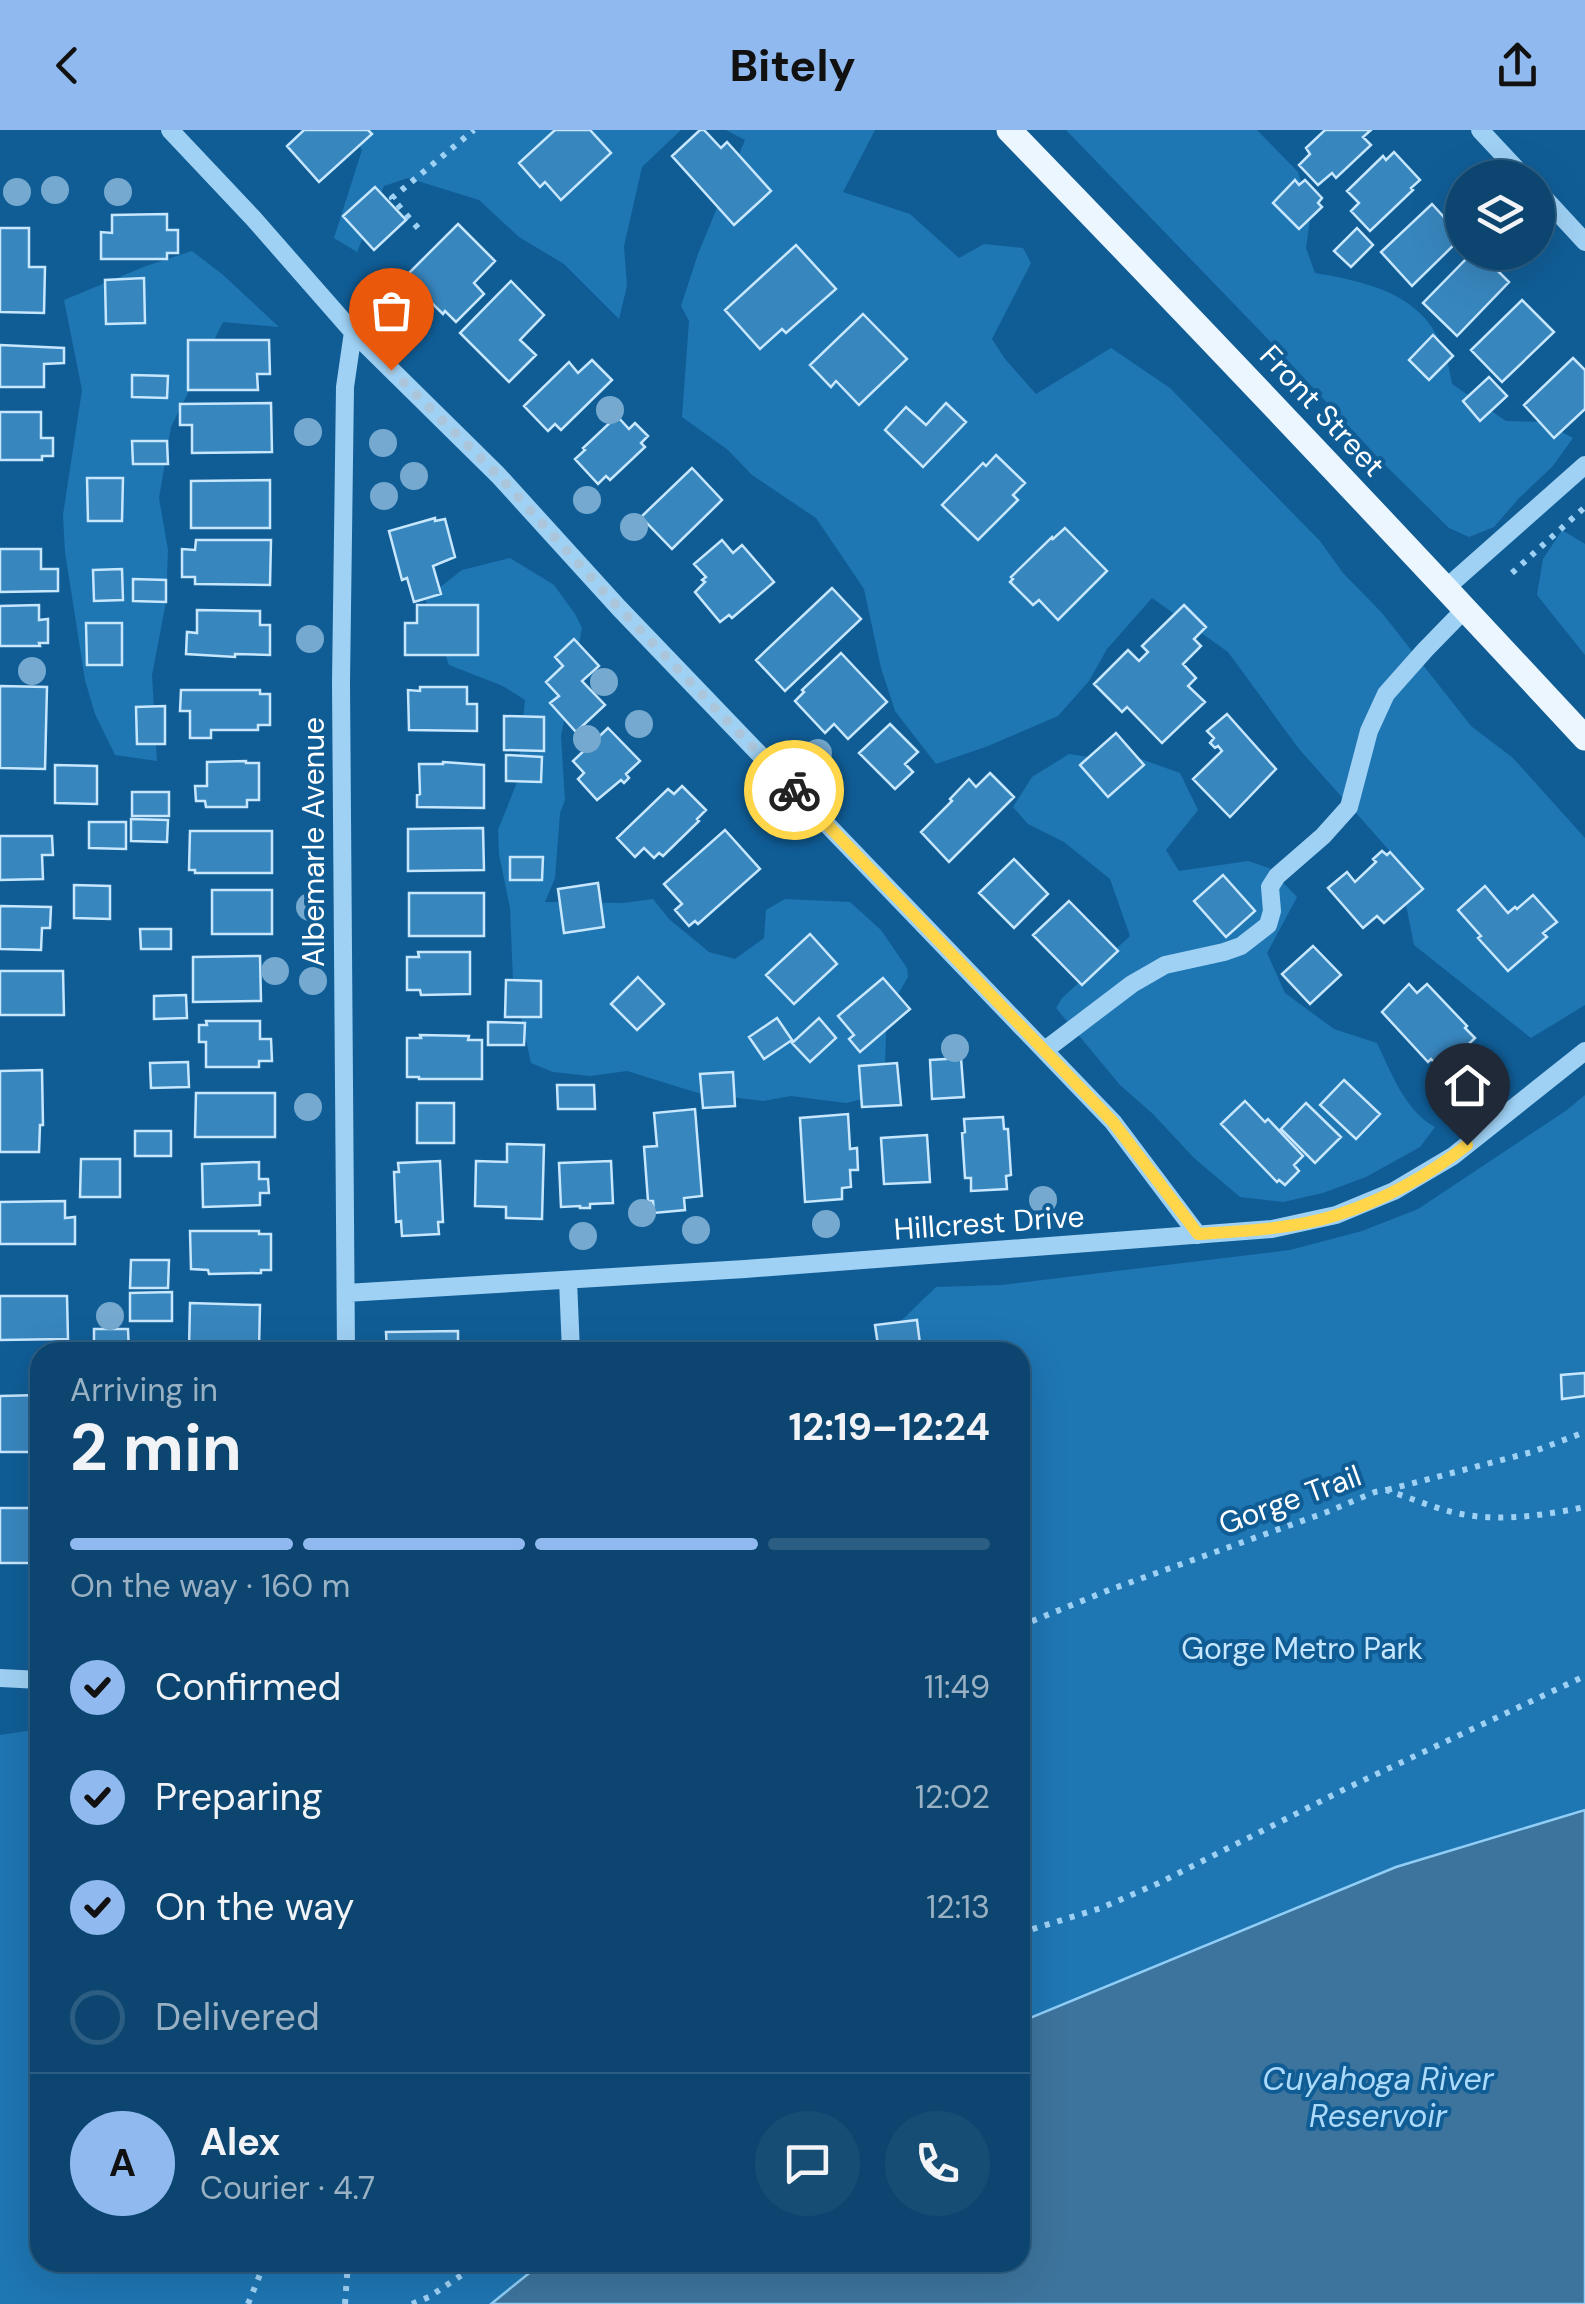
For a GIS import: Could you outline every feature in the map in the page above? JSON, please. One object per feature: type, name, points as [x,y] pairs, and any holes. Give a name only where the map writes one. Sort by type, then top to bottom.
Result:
[{"type":"main road","name":"Front Street","points":[[1009,130],[1288,419],[1585,738]]},
{"type":"street","points":[[170,130],[354,332],[498,475],[868,870],[1113,1122],[1198,1234]]},
{"type":"street","points":[[1480,130],[1508,160]]},
{"type":"street","points":[[1555,209],[1585,242]]},
{"type":"street","name":"Albemarle Avenue","points":[[346,1342],[341,683],[345,387],[354,332]]},
{"type":"street","points":[[1446,588],[1585,465]]},
{"type":"street","points":[[1045,1050],[1132,984],[1166,965],[1241,946],[1268,925],[1272,911],[1270,887],[1276,876],[1323,836],[1348,807],[1370,731],[1386,694],[1465,610]]},
{"type":"street","name":"Hillcrest Drive","points":[[346,1293],[746,1270],[1272,1229],[1336,1215],[1394,1191],[1453,1156],[1585,1051]]},
{"type":"street","points":[[568,1280],[571,1342]]},
{"type":"street","points":[[0,1678],[30,1680]]},
{"type":"path","points":[[418,228],[392,198],[474,130]]},
{"type":"path","points":[[1512,573],[1585,507]]},
{"type":"path","points":[[1386,1490],[1532,1452],[1585,1432]]},
{"type":"path","name":"Gorge Trail","points":[[1030,1622],[1375,1492],[1386,1490],[1476,1516],[1516,1518],[1585,1507]]},
{"type":"path","points":[[1030,1930],[1101,1908],[1159,1883],[1346,1788],[1585,1676]]},
{"type":"path","points":[[248,2304],[261,2272]]},
{"type":"path","points":[[345,2304],[347,2272]]},
{"type":"path","points":[[412,2304],[465,2272]]},
{"type":"green space","points":[[349,130],[681,130],[642,167],[624,246],[627,286],[619,319],[564,264],[519,237],[479,200],[408,178],[384,186],[357,252],[334,238],[362,150]]},
{"type":"green space","points":[[726,130],[875,130],[843,192],[910,214],[959,258],[984,244],[1023,248],[1031,263],[992,339],[1036,394],[1111,348],[1170,388],[1320,541],[1471,726],[1513,758],[1585,838],[1585,1005],[1531,1038],[1414,945],[1397,859],[1299,749],[1228,652],[1152,598],[1107,649],[1089,681],[1058,716],[936,764],[895,711],[864,589],[816,518],[752,475],[728,450],[682,417],[689,321],[681,306],[745,140]]},
{"type":"green space","points":[[1066,130],[1257,130],[1298,172],[1311,212],[1306,248],[1315,273],[1365,284],[1406,302],[1436,334],[1452,384],[1506,421],[1543,422],[1573,438],[1552,467],[1494,527],[1469,537],[1449,528]]},
{"type":"green space","points":[[192,251],[279,327],[223,322],[171,427],[159,498],[168,550],[166,602],[152,675],[157,761],[115,755],[95,714],[85,680],[63,515],[82,390],[64,300]]},
{"type":"green space","points":[[1562,530],[1585,544],[1585,655],[1537,595],[1543,559]]},
{"type":"green space","points":[[510,558],[554,585],[582,628],[561,736],[565,800],[560,813],[555,878],[545,902],[623,903],[653,899],[669,919],[709,952],[735,959],[764,938],[766,910],[785,899],[850,902],[881,930],[907,968],[908,977],[887,1013],[885,1064],[871,1097],[846,1103],[791,1096],[763,1101],[698,1093],[627,1071],[590,1076],[553,1072],[531,1063],[513,980],[510,908],[498,830],[517,782],[525,700],[503,686],[449,665],[425,599],[462,570]]},
{"type":"green space","points":[[1069,754],[1102,759],[1138,758],[1180,773],[1198,810],[1166,850],[1179,871],[1248,861],[1269,868],[1297,897],[1267,953],[1285,993],[1334,1029],[1377,1043],[1407,1101],[1435,1127],[1420,1147],[1366,1177],[1323,1193],[1283,1202],[1240,1197],[1120,1085],[1056,1008],[1130,936],[1110,879],[1064,842],[1028,824],[1013,807],[1032,777]]},
{"type":"green space","name":"Gorge Metro Park","points":[[1585,1095],[1585,2304],[0,2304],[0,1735],[30,1730],[30,2272],[1030,2272],[1030,1342],[879,1342],[936,1287],[1001,1285],[1290,1250],[1362,1231],[1418,1209]]},
{"type":"water","name":"Cuyahoga River Reservoir","points":[[1585,1810],[1585,2304],[491,2304],[532,2272],[1030,2272],[1030,2018],[1396,1867]]},
{"type":"building","points":[[304,130],[368,130],[372,134],[319,182],[287,146]]},
{"type":"building","points":[[555,130],[590,130],[611,153],[561,200],[545,182],[540,187],[519,163]]},
{"type":"building","points":[[700,130],[721,148],[727,142],[771,191],[734,225],[672,156]]},
{"type":"building","points":[[1325,130],[1371,130],[1363,137],[1371,145],[1336,178],[1332,173],[1318,185],[1299,165],[1310,154],[1306,148]]},
{"type":"building","points":[[1394,152],[1420,180],[1370,231],[1351,211],[1359,203],[1347,191],[1383,156],[1386,160]]},
{"type":"building","points":[[1295,180],[1299,185],[1305,180],[1322,198],[1318,203],[1322,207],[1299,229],[1273,203]]},
{"type":"building","points":[[375,187],[406,220],[374,250],[343,216]]},
{"type":"building","points":[[1432,204],[1445,218],[1445,254],[1412,286],[1381,252]]},
{"type":"building","points":[[167,214],[167,230],[178,230],[178,253],[167,253],[167,259],[101,259],[101,232],[112,233],[112,215]]},
{"type":"building","points":[[458,224],[495,261],[474,283],[484,294],[456,322],[405,277]]},
{"type":"building","points":[[0,228],[29,228],[29,267],[45,267],[44,313],[0,312]]},
{"type":"building","points":[[1357,228],[1373,245],[1351,267],[1334,251]]},
{"type":"building","points":[[796,245],[836,289],[786,333],[782,329],[760,349],[725,310]]},
{"type":"building","points":[[1455,270],[1497,270],[1509,282],[1457,336],[1423,303]]},
{"type":"building","points":[[144,278],[145,323],[106,324],[105,280]]},
{"type":"building","points":[[511,281],[544,315],[520,340],[536,355],[509,382],[460,333]]},
{"type":"building","points":[[1522,300],[1554,332],[1502,382],[1471,350]]},
{"type":"building","points":[[863,314],[907,359],[859,405],[836,381],[831,387],[810,365]]},
{"type":"building","points":[[1433,335],[1453,356],[1429,380],[1409,360]]},
{"type":"building","points":[[188,340],[269,340],[270,374],[257,374],[258,390],[188,390]]},
{"type":"building","points":[[0,345],[64,348],[64,363],[44,364],[44,387],[0,387]]},
{"type":"building","points":[[1573,358],[1585,370],[1585,409],[1554,438],[1524,405]]},
{"type":"building","points":[[592,360],[612,380],[561,430],[555,424],[548,431],[524,406],[569,362],[578,373]]},
{"type":"building","points":[[132,375],[168,376],[167,398],[132,397]]},
{"type":"building","points":[[1489,377],[1507,396],[1480,421],[1463,401]]},
{"type":"building","points":[[271,403],[272,452],[192,453],[192,425],[180,425],[180,404]]},
{"type":"building","points":[[946,403],[966,422],[923,467],[885,430],[906,407],[926,425]]},
{"type":"building","points":[[0,412],[41,412],[41,438],[53,438],[53,456],[42,456],[42,460],[0,460]]},
{"type":"building","points":[[617,416],[629,429],[635,423],[648,436],[641,443],[645,447],[610,480],[606,476],[598,484],[575,459]]},
{"type":"building","points":[[132,441],[167,441],[168,464],[133,464]]},
{"type":"building","points":[[996,455],[1025,483],[1013,495],[1018,500],[978,540],[942,505]]},
{"type":"building","points":[[692,468],[722,500],[672,549],[641,517]]},
{"type":"building","points":[[87,478],[123,478],[122,521],[88,521]]},
{"type":"building","points":[[270,480],[270,528],[191,528],[191,481]]},
{"type":"building","points":[[435,518],[445,519],[455,557],[433,566],[441,594],[414,602],[407,578],[402,580],[389,531]]},
{"type":"building","points":[[1065,528],[1107,571],[1058,620],[1039,600],[1033,605],[1010,582]]},
{"type":"building","points":[[196,540],[271,540],[270,585],[195,584],[195,577],[182,577],[182,549],[195,550]]},
{"type":"building","points":[[722,540],[733,553],[742,545],[774,582],[732,618],[729,615],[720,622],[695,592],[706,577],[694,564]]},
{"type":"building","points":[[0,549],[41,549],[41,569],[58,569],[58,591],[0,592]]},
{"type":"building","points":[[122,569],[123,600],[94,601],[93,570]]},
{"type":"building","points":[[133,579],[166,580],[166,602],[133,601]]},
{"type":"building","points":[[832,588],[861,619],[785,691],[756,660]]},
{"type":"building","points":[[39,605],[39,620],[48,619],[48,643],[0,646],[0,606]]},
{"type":"building","points":[[417,605],[478,605],[478,655],[405,655],[405,623],[417,623]]},
{"type":"building","points":[[1184,605],[1206,627],[1194,639],[1201,646],[1183,664],[1196,678],[1188,686],[1205,702],[1162,743],[1127,707],[1122,712],[1094,684],[1128,650],[1139,661],[1148,652],[1142,646]]},
{"type":"building","points":[[197,610],[260,611],[260,625],[270,625],[270,655],[186,654],[187,632],[197,633]]},
{"type":"building","points":[[86,623],[122,623],[122,665],[87,665]]},
{"type":"building","points":[[574,639],[599,666],[582,681],[605,705],[576,732],[550,703],[559,696],[546,682],[563,666],[555,657]]},
{"type":"building","points":[[841,653],[887,702],[848,739],[834,724],[825,733],[795,701]]},
{"type":"building","points":[[0,686],[47,687],[45,769],[0,768]]},
{"type":"building","points":[[420,687],[467,687],[467,704],[477,704],[477,731],[409,730],[408,690],[420,691]]},
{"type":"building","points":[[181,690],[260,690],[260,694],[270,694],[270,725],[258,725],[258,730],[211,730],[211,738],[190,738],[190,711],[180,711]]},
{"type":"building","points":[[165,706],[165,744],[137,744],[136,707]]},
{"type":"building","points":[[1227,714],[1276,769],[1230,817],[1193,779],[1222,751],[1210,743],[1214,738],[1207,731]]},
{"type":"building","points":[[504,716],[544,717],[544,751],[504,750]]},
{"type":"building","points":[[890,724],[918,752],[905,764],[913,772],[895,789],[859,753]]},
{"type":"building","points":[[608,728],[640,761],[626,774],[629,778],[624,783],[621,780],[597,800],[578,779],[584,773],[573,761]]},
{"type":"building","points":[[1116,733],[1144,765],[1108,797],[1080,765]]},
{"type":"building","points":[[506,755],[542,757],[541,782],[506,781]]},
{"type":"building","points":[[207,762],[259,763],[259,800],[247,800],[247,807],[206,807],[205,801],[196,801],[195,786],[207,786]]},
{"type":"building","points":[[419,764],[484,765],[484,808],[417,807]]},
{"type":"building","points":[[55,765],[97,766],[97,804],[55,803]]},
{"type":"building","points":[[990,773],[1014,797],[949,862],[921,832],[969,779],[976,787]]},
{"type":"building","points":[[682,786],[706,810],[699,821],[663,856],[659,853],[654,858],[644,848],[635,857],[617,838],[668,789],[674,794]]},
{"type":"building","points":[[132,792],[169,792],[169,816],[132,816]]},
{"type":"building","points":[[131,819],[168,820],[167,842],[131,841]]},
{"type":"building","points":[[89,822],[126,822],[126,849],[89,848]]},
{"type":"building","points":[[483,828],[484,870],[408,871],[408,829]]},
{"type":"building","points":[[725,830],[760,869],[698,924],[695,921],[689,926],[675,910],[682,904],[664,884]]},
{"type":"building","points":[[190,831],[272,831],[272,873],[189,870]]},
{"type":"building","points":[[0,836],[52,836],[53,855],[42,855],[43,879],[0,880]]},
{"type":"building","points":[[1382,851],[1387,855],[1390,852],[1423,889],[1384,923],[1377,916],[1363,928],[1328,888],[1347,872],[1355,882]]},
{"type":"building","points":[[510,857],[543,857],[542,880],[510,880]]},
{"type":"building","points":[[1014,859],[1048,894],[1014,928],[979,893]]},
{"type":"building","points":[[1223,875],[1255,911],[1226,937],[1194,901]]},
{"type":"building","points":[[598,883],[604,927],[564,933],[558,889]]},
{"type":"building","points":[[74,885],[110,886],[110,919],[74,918]]},
{"type":"building","points":[[1485,886],[1508,913],[1533,895],[1557,922],[1543,933],[1547,937],[1508,971],[1458,910]]},
{"type":"building","points":[[212,890],[272,890],[272,934],[212,934]]},
{"type":"building","points":[[409,893],[484,893],[484,936],[409,936]]},
{"type":"building","points":[[1069,901],[1118,951],[1082,985],[1033,935]]},
{"type":"building","points":[[0,906],[51,907],[50,928],[42,928],[41,950],[0,949]]},
{"type":"building","points":[[140,929],[171,929],[171,949],[141,949]]},
{"type":"building","points":[[810,934],[837,964],[794,1004],[766,975]]},
{"type":"building","points":[[1313,946],[1341,975],[1310,1004],[1282,974]]},
{"type":"building","points":[[418,952],[470,952],[470,994],[421,995],[420,990],[407,990],[407,957],[419,957]]},
{"type":"building","points":[[260,956],[261,1001],[193,1002],[193,957]]},
{"type":"building","points":[[0,971],[63,971],[64,1015],[0,1015]]},
{"type":"building","points":[[638,977],[664,1004],[637,1030],[611,1004]]},
{"type":"building","points":[[883,978],[910,1009],[860,1052],[849,1039],[854,1035],[838,1016]]},
{"type":"building","points":[[506,980],[541,981],[541,1017],[505,1017]]},
{"type":"building","points":[[1409,984],[1417,993],[1427,984],[1475,1038],[1442,1070],[1431,1059],[1428,1062],[1382,1012]]},
{"type":"building","points":[[186,995],[187,1018],[154,1019],[154,996]]},
{"type":"building","points":[[777,1018],[792,1040],[764,1059],[749,1037]]},
{"type":"building","points":[[819,1018],[836,1038],[810,1062],[792,1043]]},
{"type":"building","points":[[206,1021],[260,1021],[260,1039],[271,1039],[272,1061],[259,1061],[259,1067],[206,1067],[206,1042],[199,1042],[199,1025],[207,1025]]},
{"type":"building","points":[[488,1022],[525,1023],[524,1045],[488,1045]]},
{"type":"building","points":[[420,1035],[482,1040],[482,1079],[407,1077],[407,1038],[421,1038]]},
{"type":"building","points":[[961,1058],[964,1097],[932,1099],[930,1060]]},
{"type":"building","points":[[188,1062],[189,1087],[151,1088],[150,1063]]},
{"type":"building","points":[[897,1063],[901,1105],[862,1107],[859,1066]]},
{"type":"building","points":[[42,1070],[43,1125],[39,1152],[0,1152],[0,1071]]},
{"type":"building","points":[[733,1072],[735,1106],[703,1108],[700,1074]]},
{"type":"building","points":[[1344,1080],[1380,1114],[1356,1139],[1320,1105]]},
{"type":"building","points":[[557,1085],[594,1085],[595,1109],[558,1109]]},
{"type":"building","points":[[196,1093],[275,1093],[275,1137],[195,1137]]},
{"type":"building","points":[[1245,1101],[1303,1156],[1294,1165],[1299,1171],[1285,1185],[1277,1182],[1221,1124]]},
{"type":"building","points":[[417,1103],[454,1103],[454,1143],[417,1143]]},
{"type":"building","points":[[1306,1103],[1341,1137],[1315,1163],[1281,1129]]},
{"type":"building","points":[[695,1109],[702,1196],[684,1198],[685,1210],[654,1213],[653,1201],[648,1201],[644,1147],[657,1146],[654,1113]]},
{"type":"building","points":[[848,1114],[850,1149],[857,1148],[858,1170],[850,1170],[851,1187],[842,1188],[842,1199],[805,1202],[800,1118]]},
{"type":"building","points":[[1003,1117],[1004,1129],[1008,1129],[1011,1175],[1006,1176],[1007,1189],[971,1191],[971,1178],[965,1178],[964,1119]]},
{"type":"building","points":[[135,1131],[171,1131],[171,1156],[135,1156]]},
{"type":"building","points":[[927,1135],[930,1182],[884,1184],[881,1138]]},
{"type":"building","points":[[507,1144],[544,1145],[542,1219],[506,1218],[506,1207],[475,1206],[476,1161],[507,1162]]},
{"type":"building","points":[[81,1159],[120,1159],[120,1197],[80,1197]]},
{"type":"building","points":[[440,1161],[443,1222],[438,1222],[439,1234],[402,1236],[401,1221],[396,1222],[394,1172],[399,1172],[398,1163]]},
{"type":"building","points":[[611,1161],[613,1203],[590,1204],[590,1208],[561,1207],[559,1163]]},
{"type":"building","points":[[259,1162],[259,1179],[268,1179],[269,1193],[260,1193],[260,1205],[203,1207],[202,1164]]},
{"type":"building","points":[[65,1201],[65,1218],[75,1217],[75,1244],[0,1244],[0,1202]]},
{"type":"building","points":[[190,1231],[271,1234],[271,1270],[209,1274],[208,1270],[191,1269]]},
{"type":"building","points":[[131,1260],[169,1260],[168,1288],[130,1288]]},
{"type":"building","points":[[172,1292],[172,1321],[130,1321],[130,1293]]},
{"type":"building","points":[[0,1296],[67,1296],[68,1339],[0,1340]]},
{"type":"building","points":[[190,1303],[260,1305],[259,1342],[189,1342]]},
{"type":"building","points":[[917,1320],[920,1342],[878,1342],[875,1325]]},
{"type":"building","points":[[94,1329],[128,1329],[129,1342],[94,1342]]},
{"type":"building","points":[[458,1331],[458,1342],[386,1342],[386,1332]]},
{"type":"building","points":[[1585,1373],[1585,1396],[1562,1399],[1561,1375]]},
{"type":"building","points":[[30,1395],[30,1452],[0,1452],[0,1396]]},
{"type":"building","points":[[0,1508],[30,1508],[30,1563],[0,1563]]},
{"type":"way so far","points":[[391,370],[498,475],[794,790]]},
{"type":"route","points":[[794,790],[1113,1122],[1198,1234],[1272,1229],[1336,1215],[1394,1191],[1467,1145]]}]
